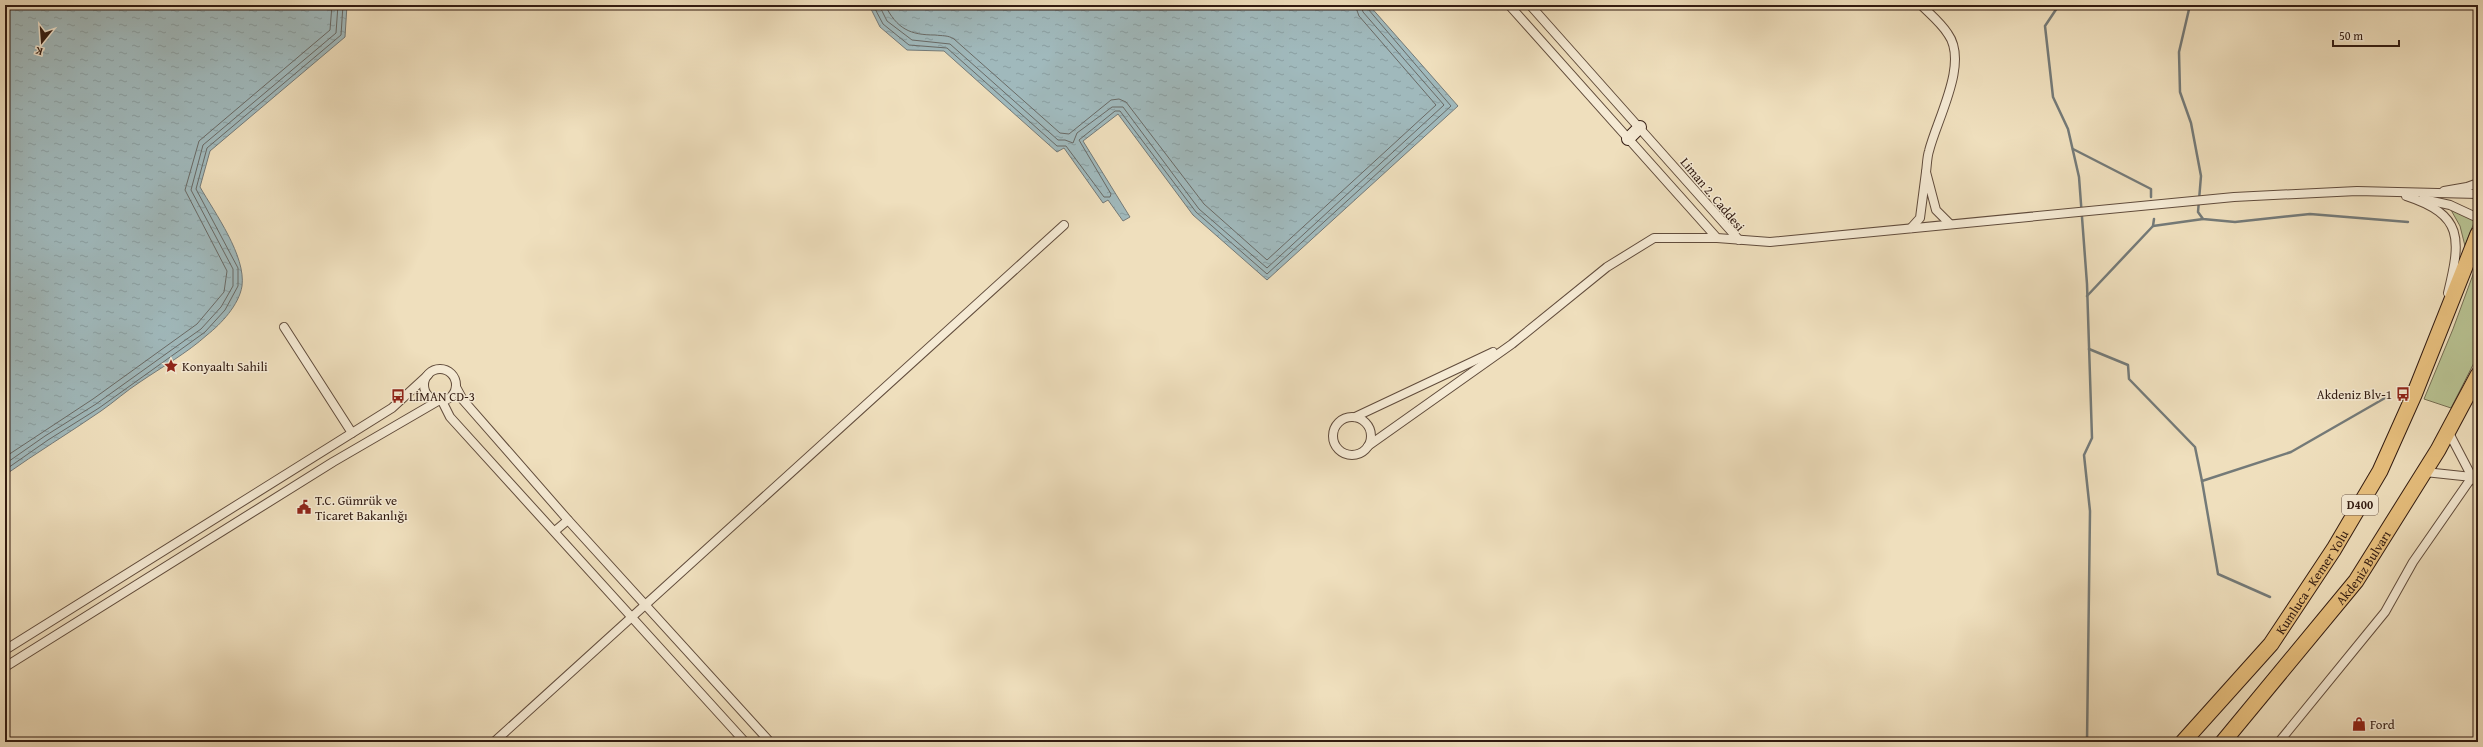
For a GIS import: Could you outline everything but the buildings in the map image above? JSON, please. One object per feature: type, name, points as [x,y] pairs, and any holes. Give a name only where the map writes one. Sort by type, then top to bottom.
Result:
[{"type":"highway","name":"Kumluca - Kemer Yolu","points":[[2184,742],[2271,644],[2334,549],[2380,471],[2438,335],[2478,234]]},
{"type":"highway","name":"Akdeniz Bulvarı","points":[[2223,742],[2356,581],[2425,472],[2478,375]]},
{"type":"street","name":"Liman 2. Caddesi","points":[[1509,5],[1717,238],[1739,240]]},
{"type":"street","name":"Liman 2. Caddesi","points":[[1530,5],[1739,240]]},
{"type":"street","points":[[1911,228],[1920,218],[1928,152],[1951,83],[1956,61],[1954,47],[1948,34],[1921,5]]},
{"type":"street","points":[[1628,139],[1640,127]]},
{"type":"street","points":[[1926,172],[1936,210],[1950,224]]},
{"type":"street","points":[[2427,194],[2467,187],[2478,183]]},
{"type":"street","points":[[1739,240],[1770,242],[2219,199],[2357,191],[2398,191],[2427,194],[2478,194]]},
{"type":"street","name":"Kumluca - Kemer Yolu","points":[[2357,191],[2406,196],[2450,205],[2478,218]]},
{"type":"street","name":"Kumluca - Kemer Yolu","points":[[2406,196],[2425,203],[2440,211],[2455,232],[2457,244],[2455,265],[2438,335]]},
{"type":"street","points":[[494,742],[1064,225]]},
{"type":"street","points":[[1512,344],[1355,417],[1348,418],[1338,424],[1334,429],[1334,441],[1341,451],[1352,454],[1364,450],[1512,344],[1607,267],[1654,238],[1717,238]]},
{"type":"street","points":[[284,327],[352,433]]},
{"type":"street","points":[[18,659],[7,648],[392,408],[428,375],[438,369],[448,371],[455,378],[456,387],[463,400],[568,520],[770,742]]},
{"type":"street","points":[[428,375],[425,389],[430,397],[440,401],[450,417],[555,531],[630,618],[745,742]]},
{"type":"street","points":[[5,667],[326,467],[440,401],[452,396],[456,387]]},
{"type":"street","points":[[1355,417],[1360,419],[1369,428],[1370,440],[1368,446]]},
{"type":"street","points":[[2448,431],[2472,477],[2478,484]]},
{"type":"street","points":[[2425,472],[2472,477]]},
{"type":"street","points":[[2279,742],[2385,612],[2413,562],[2472,477]]},
{"type":"street","points":[[555,531],[568,520]]},
{"type":"street","points":[[22,639],[31,651]]},
{"type":"green space","points":[[2451,210],[2475,220],[2465,246],[2460,226]]},
{"type":"green space","points":[[2478,261],[2478,355],[2451,408],[2424,399],[2453,329]]},
{"type":"water","points":[[5,5],[347,5],[345,37],[210,151],[200,187],[228,235],[234,248],[242,274],[242,286],[240,293],[229,314],[212,331],[191,348],[135,385],[101,411],[5,475]]},
{"type":"water","points":[[869,5],[1369,5],[1458,106],[1267,280],[1193,215],[1118,114],[1083,141],[1130,217],[1123,221],[1108,200],[1103,203],[1064,148],[1057,152],[944,51],[907,50],[880,27]]},
{"type":"waterway","points":[[2059,5],[2045,26],[2053,97],[2068,129],[2079,177],[2087,284],[2092,438],[2084,455],[2090,511],[2087,742]]},
{"type":"waterway","points":[[2190,5],[2179,52],[2180,92],[2191,123],[2201,176],[2198,212],[2203,219],[2235,222],[2310,214],[2408,222]]},
{"type":"waterway","points":[[2073,149],[2151,189],[2151,197]]},
{"type":"waterway","points":[[2087,296],[2153,226],[2154,219]]},
{"type":"waterway","points":[[2153,226],[2203,219]]},
{"type":"waterway","points":[[2089,349],[2128,365],[2129,379],[2195,447],[2202,481],[2291,452],[2385,398]]},
{"type":"waterway","points":[[2202,481],[2218,574],[2270,597]]},
{"type":"place","name":"Konyaaltı Sahili","points":[[171,366]]},
{"type":"place","name":"Akdeniz Blv-1","points":[[2403,394]]},
{"type":"place","name":"LİMAN CD-3","points":[[398,396]]},
{"type":"place","name":"T.C. Gümrük ve Ticaret Bakanlığı","points":[[304,507]]},
{"type":"place","name":"Ford","points":[[2359,724]]}]
